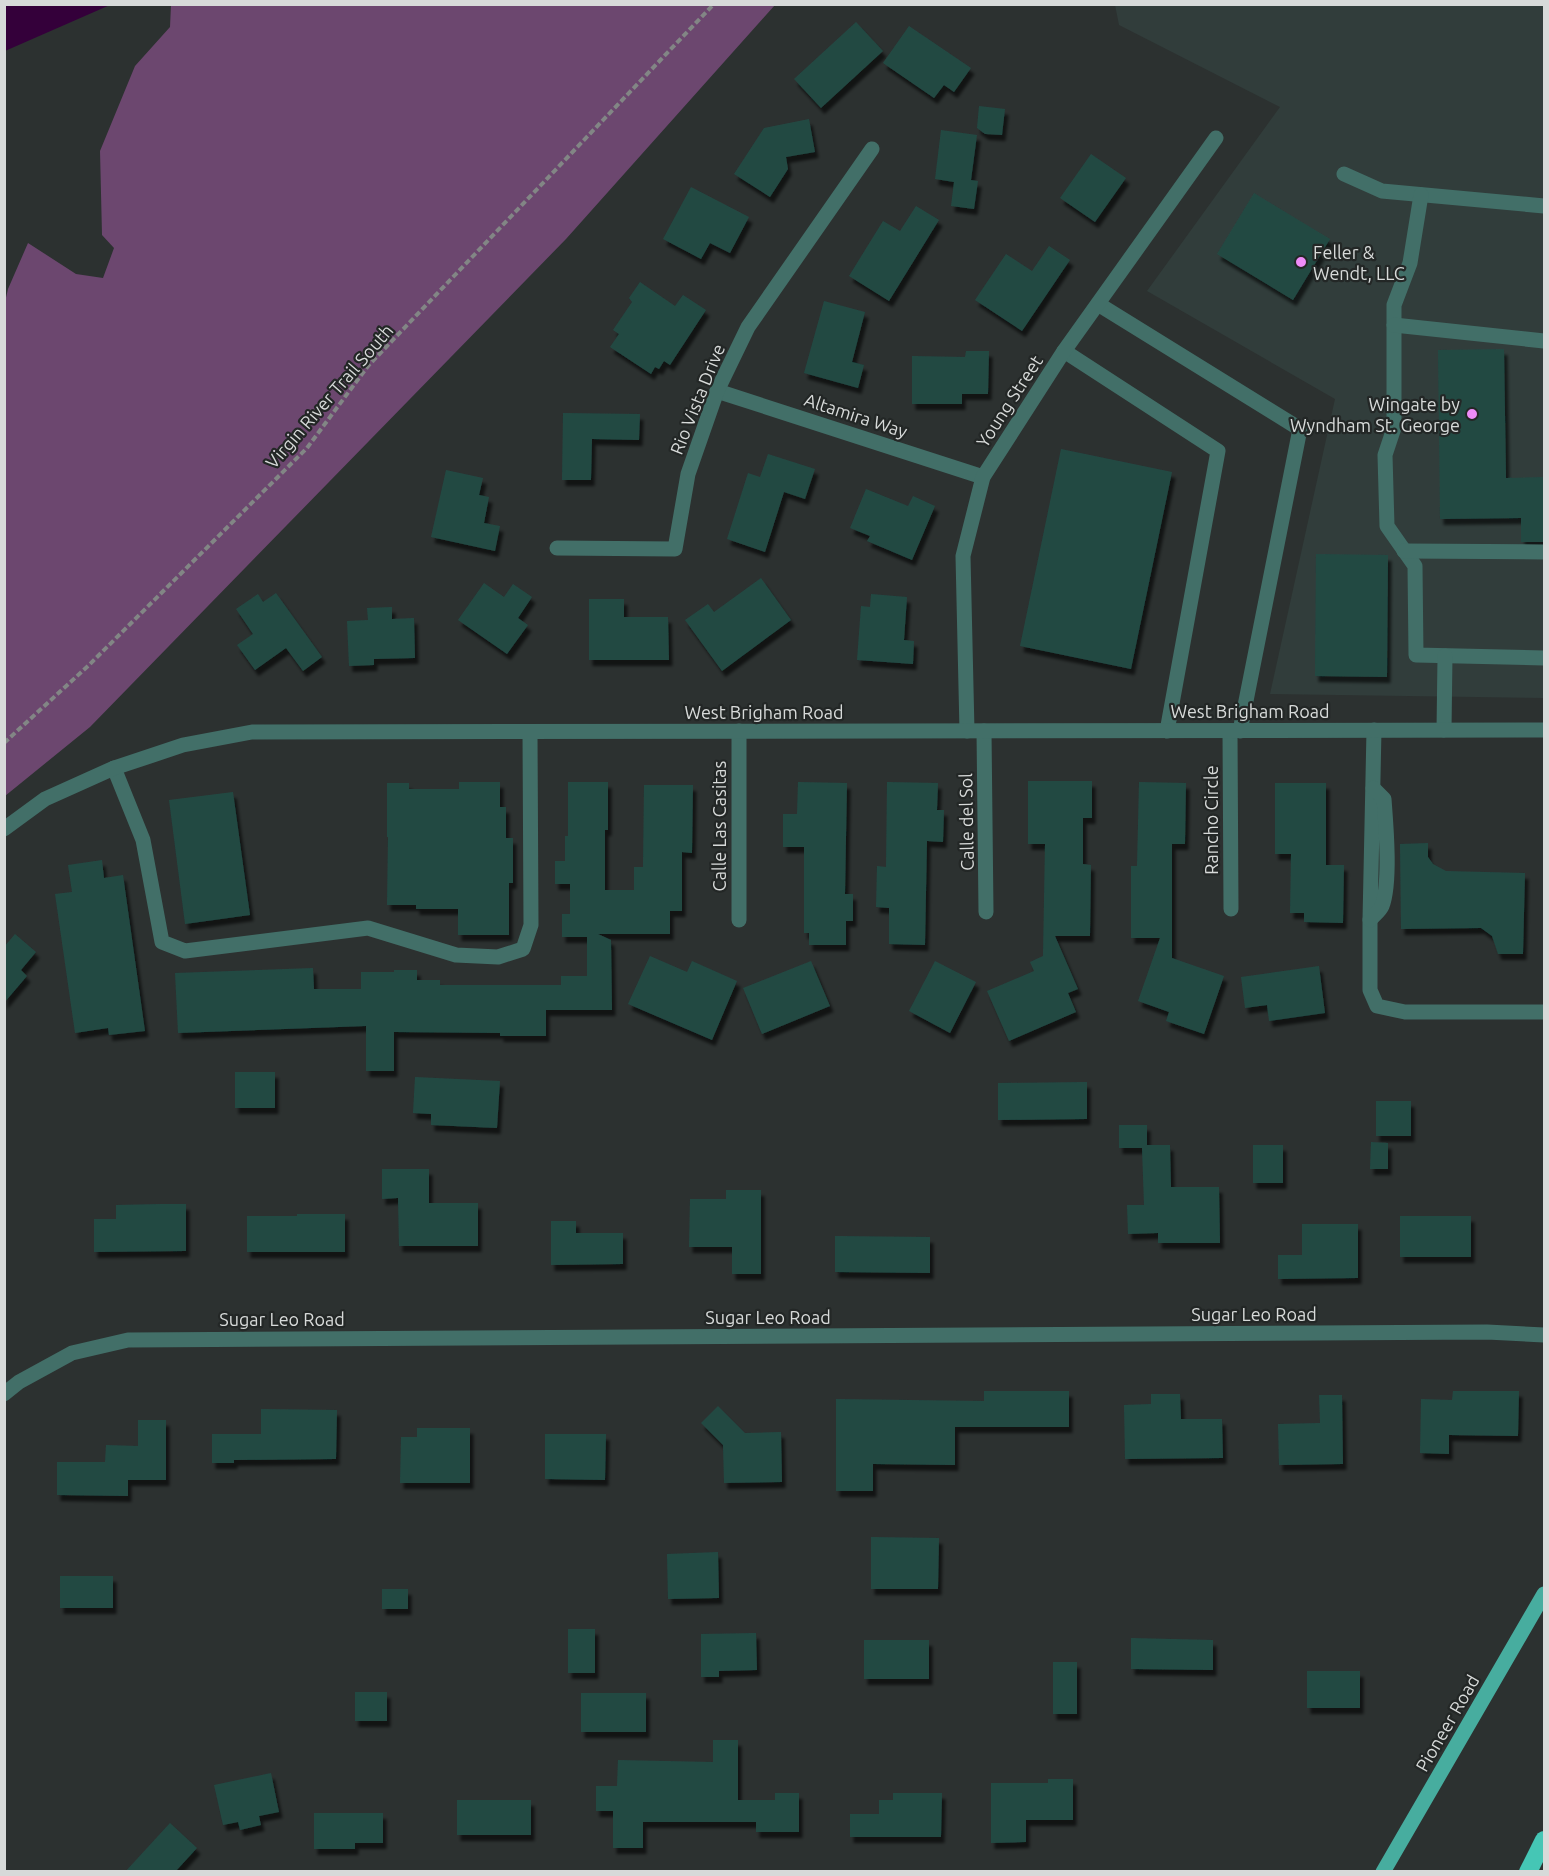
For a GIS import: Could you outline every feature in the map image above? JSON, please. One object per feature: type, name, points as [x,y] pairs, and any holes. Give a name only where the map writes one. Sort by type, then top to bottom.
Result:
[{"type":"highway","points":[[1528,1872],[1545,1840]]},
{"type":"main road","name":"Pioneer Road","points":[[1383,1872],[1545,1594]]},
{"type":"street","name":"Young Street","points":[[967,731],[963,556],[983,477],[1064,351],[1216,138]]},
{"type":"street","name":"Rio Vista Drive","points":[[557,548],[675,549],[688,474],[717,391],[748,327],[872,149]]},
{"type":"street","points":[[1344,174],[1382,191],[1545,206]]},
{"type":"street","points":[[1421,195],[1410,263],[1394,305],[1394,428],[1385,455],[1387,526],[1415,566],[1416,655],[1545,658]]},
{"type":"street","name":"Rancho Circle","points":[[1098,304],[1300,429],[1235,731],[1231,909]]},
{"type":"street","points":[[1394,325],[1545,341]]},
{"type":"street","points":[[1064,351],[1218,451],[1167,731]]},
{"type":"street","name":"Altamira Way","points":[[717,391],[983,477]]},
{"type":"street","points":[[1404,551],[1545,552]]},
{"type":"street","points":[[1444,730],[1445,656]]},
{"type":"street","points":[[1374,730],[1370,990],[1377,1006],[1405,1012],[1545,1012]]},
{"type":"street","name":"West Brigham Road","points":[[4,829],[45,799],[114,768],[183,745],[252,732],[1545,730]]},
{"type":"street","name":"Calle Las Casitas","points":[[738,731],[739,920]]},
{"type":"street","name":"Calle del Sol","points":[[984,731],[986,912]]},
{"type":"street","points":[[114,768],[143,840],[162,942],[185,951],[369,928],[456,954],[498,957],[523,949],[531,925],[530,732]]},
{"type":"street","name":"Sugar Leo Road","points":[[4,1394],[19,1382],[72,1353],[128,1340],[1487,1332],[1545,1335]]},
{"type":"path","name":"Virgin River Trail South","points":[[4,743],[88,666],[307,448],[368,366],[714,4]]},
{"type":"shaded area","points":[[5,4],[110,4],[110,5],[5,51]]},
{"type":"shaded area","points":[[171,5],[775,5],[566,239],[90,727],[5,796],[4,306],[8,289],[28,243],[76,274],[103,278],[114,248],[102,235],[100,151],[135,66],[170,27]]},
{"type":"shaded area","points":[[1115,5],[1544,5],[1544,698],[1270,694],[1335,399],[1147,291],[1280,107],[1119,25]]},
{"type":"building","points":[[856,22],[883,51],[821,108],[794,79]]},
{"type":"building","points":[[909,26],[971,68],[954,92],[944,85],[934,98],[883,63]]},
{"type":"building","points":[[979,106],[1005,109],[1002,135],[985,134],[977,128]]},
{"type":"building","points":[[809,119],[815,152],[786,157],[788,169],[770,197],[734,174],[764,128]]},
{"type":"building","points":[[941,130],[977,135],[971,180],[978,181],[974,209],[951,206],[954,182],[935,179]]},
{"type":"building","points":[[1091,154],[1126,178],[1095,222],[1060,198]]},
{"type":"building","points":[[691,187],[749,217],[730,253],[710,243],[701,259],[663,239]]},
{"type":"building","points":[[1254,193],[1330,239],[1293,300],[1217,254]]},
{"type":"building","points":[[916,206],[939,220],[889,301],[849,276],[883,221],[900,231]]},
{"type":"building","points":[[1049,246],[1070,260],[1022,331],[975,300],[1006,254],[1032,271]]},
{"type":"building","points":[[640,282],[675,306],[683,295],[706,310],[670,365],[664,361],[659,369],[655,367],[651,374],[610,347],[619,334],[613,330],[632,302],[629,298]]},
{"type":"building","points":[[824,301],[865,312],[852,362],[864,365],[858,388],[804,373]]},
{"type":"building","name":"Wingate by Wyndham St. George","points":[[1504,349],[1506,478],[1545,477],[1545,542],[1521,542],[1521,518],[1440,519],[1438,350]]},
{"type":"building","points":[[966,351],[989,351],[988,394],[962,394],[962,404],[912,404],[912,356],[965,357]]},
{"type":"building","points":[[563,413],[640,414],[639,440],[592,439],[591,480],[562,480]]},
{"type":"building","points":[[1061,449],[1172,472],[1131,669],[1020,646]]},
{"type":"building","points":[[768,454],[815,469],[805,499],[784,492],[765,552],[727,539],[748,473],[760,477]]},
{"type":"building","points":[[446,470],[483,478],[479,495],[489,497],[484,523],[500,526],[495,551],[431,537]]},
{"type":"building","points":[[866,489],[908,506],[913,496],[935,506],[912,560],[867,541],[870,536],[850,528]]},
{"type":"building","points":[[1316,554],[1388,555],[1387,677],[1315,676]]},
{"type":"building","points":[[761,578],[791,620],[722,671],[685,620],[708,604],[714,612]]},
{"type":"building","points":[[484,583],[504,597],[513,584],[532,597],[518,618],[528,625],[507,654],[458,620]]},
{"type":"building","points":[[276,593],[322,657],[303,671],[286,648],[255,670],[237,645],[253,634],[236,609],[258,594],[263,602]]},
{"type":"building","points":[[871,594],[907,597],[904,640],[914,641],[913,664],[857,660],[861,606],[870,607]]},
{"type":"building","points":[[589,599],[624,599],[624,617],[668,617],[669,660],[589,660]]},
{"type":"building","points":[[392,607],[392,619],[414,618],[415,658],[374,659],[374,665],[349,666],[347,621],[368,620],[367,608]]},
{"type":"building","points":[[1028,781],[1092,781],[1092,818],[1083,818],[1083,864],[1091,865],[1090,936],[1055,936],[1078,989],[1068,993],[1076,1012],[1009,1041],[987,991],[1034,971],[1030,962],[1043,956],[1045,844],[1028,844]]},
{"type":"building","points":[[459,782],[500,782],[500,807],[506,807],[506,838],[513,838],[513,883],[509,883],[509,935],[458,935],[458,909],[416,909],[416,905],[387,905],[387,783],[409,783],[409,789],[459,789]]},
{"type":"building","points":[[568,782],[608,782],[605,890],[634,890],[634,867],[643,867],[644,785],[693,785],[692,853],[682,852],[682,911],[670,911],[670,934],[598,934],[611,940],[612,1010],[546,1010],[546,1036],[394,1032],[394,1071],[366,1071],[366,1026],[178,1033],[175,973],[313,968],[314,989],[361,989],[361,972],[394,972],[394,970],[417,970],[417,980],[440,980],[440,985],[561,985],[561,976],[587,976],[587,937],[562,937],[562,914],[570,914],[570,884],[555,884],[555,861],[565,861],[565,836],[568,836]]},
{"type":"building","points":[[798,782],[847,783],[845,894],[853,894],[853,921],[846,921],[846,945],[809,945],[809,933],[804,933],[804,847],[783,847],[783,814],[797,814]]},
{"type":"building","points":[[887,782],[938,783],[937,810],[944,810],[943,842],[927,841],[925,945],[889,944],[889,908],[876,907],[877,866],[886,867]]},
{"type":"building","points":[[1139,782],[1186,783],[1185,844],[1172,844],[1172,958],[1224,976],[1204,1034],[1166,1021],[1169,1012],[1138,1001],[1160,938],[1131,938],[1131,866],[1137,866]]},
{"type":"building","points":[[1275,783],[1326,783],[1326,865],[1344,865],[1343,923],[1304,922],[1304,913],[1290,913],[1291,854],[1275,854]]},
{"type":"building","points":[[233,792],[250,915],[185,924],[169,800]]},
{"type":"building","points":[[1428,843],[1428,857],[1433,864],[1446,871],[1525,873],[1523,954],[1498,954],[1492,936],[1481,928],[1401,929],[1400,844]]},
{"type":"building","points":[[102,860],[104,878],[123,875],[145,1031],[109,1035],[108,1028],[75,1033],[55,894],[72,892],[68,865]]},
{"type":"building","points":[[15,934],[36,952],[21,970],[27,976],[4,1003],[4,947]]},
{"type":"building","points":[[650,956],[687,972],[692,961],[737,981],[712,1040],[628,1004]]},
{"type":"building","points":[[811,961],[830,1006],[762,1034],[743,988]]},
{"type":"building","points":[[935,961],[976,982],[950,1033],[909,1011]]},
{"type":"building","points":[[1319,966],[1325,1013],[1269,1021],[1267,1005],[1245,1008],[1241,977]]},
{"type":"building","points":[[235,1072],[275,1072],[275,1108],[235,1108]]},
{"type":"building","points":[[415,1077],[500,1081],[497,1128],[431,1125],[431,1114],[413,1113]]},
{"type":"building","points":[[1087,1082],[1087,1119],[998,1120],[998,1083]]},
{"type":"building","points":[[1376,1101],[1411,1101],[1411,1136],[1376,1136]]},
{"type":"building","points":[[1119,1125],[1147,1125],[1147,1145],[1170,1145],[1171,1187],[1219,1187],[1220,1243],[1158,1243],[1158,1233],[1128,1234],[1127,1205],[1144,1205],[1142,1148],[1119,1148]]},
{"type":"building","points":[[1371,1142],[1388,1143],[1388,1169],[1370,1169]]},
{"type":"building","points":[[1253,1145],[1283,1145],[1283,1183],[1253,1183]]},
{"type":"building","points":[[382,1169],[429,1169],[429,1203],[478,1203],[478,1246],[399,1246],[398,1198],[382,1199]]},
{"type":"building","points":[[726,1190],[761,1190],[761,1274],[732,1274],[732,1247],[689,1247],[690,1199],[726,1199]]},
{"type":"building","points":[[186,1204],[186,1251],[94,1252],[94,1219],[116,1219],[116,1205]]},
{"type":"building","points":[[297,1214],[345,1214],[345,1252],[247,1252],[247,1216],[297,1216]]},
{"type":"building","points":[[1400,1216],[1471,1216],[1471,1257],[1400,1257]]},
{"type":"building","points":[[551,1221],[576,1221],[576,1233],[623,1233],[623,1264],[551,1265]]},
{"type":"building","points":[[1302,1224],[1358,1224],[1358,1278],[1278,1279],[1278,1255],[1302,1255]]},
{"type":"building","points":[[835,1236],[930,1237],[930,1273],[835,1272]]},
{"type":"building","points":[[984,1391],[1069,1391],[1069,1427],[955,1427],[955,1465],[873,1464],[873,1491],[836,1491],[836,1399],[984,1401]]},
{"type":"building","points":[[1453,1391],[1519,1391],[1518,1436],[1449,1435],[1449,1454],[1420,1453],[1421,1399],[1452,1400]]},
{"type":"building","points":[[1151,1394],[1180,1394],[1181,1419],[1222,1419],[1223,1458],[1125,1459],[1124,1405],[1151,1404]]},
{"type":"building","points":[[1319,1395],[1342,1395],[1343,1464],[1279,1465],[1278,1424],[1320,1423]]},
{"type":"building","points":[[718,1406],[745,1433],[781,1432],[782,1482],[724,1483],[723,1445],[701,1423]]},
{"type":"building","points":[[261,1409],[337,1410],[336,1459],[234,1460],[234,1463],[212,1463],[212,1434],[261,1434]]},
{"type":"building","points":[[138,1420],[166,1420],[166,1480],[128,1480],[128,1496],[57,1495],[57,1462],[105,1462],[106,1445],[138,1446]]},
{"type":"building","points":[[417,1428],[470,1428],[470,1483],[400,1483],[401,1437],[417,1437]]},
{"type":"building","points":[[545,1434],[606,1434],[605,1480],[545,1479]]},
{"type":"building","points":[[871,1537],[939,1538],[938,1589],[871,1589]]},
{"type":"building","points":[[718,1552],[719,1598],[668,1599],[667,1554]]},
{"type":"building","points":[[60,1576],[113,1576],[113,1608],[60,1608]]},
{"type":"building","points":[[382,1589],[408,1589],[408,1609],[382,1609]]},
{"type":"building","points":[[568,1629],[595,1629],[595,1673],[568,1673]]},
{"type":"building","points":[[756,1633],[757,1670],[719,1671],[719,1677],[701,1677],[701,1634]]},
{"type":"building","points":[[1131,1638],[1213,1640],[1213,1670],[1131,1669]]},
{"type":"building","points":[[864,1640],[929,1640],[929,1679],[864,1679]]},
{"type":"building","points":[[1053,1662],[1077,1662],[1077,1714],[1053,1714]]},
{"type":"building","points":[[1307,1671],[1360,1671],[1360,1708],[1307,1708]]},
{"type":"building","points":[[355,1692],[387,1692],[387,1721],[355,1721]]},
{"type":"building","points":[[581,1693],[646,1693],[646,1732],[581,1732]]},
{"type":"building","points":[[713,1740],[738,1740],[738,1800],[775,1800],[775,1793],[799,1793],[799,1832],[756,1832],[756,1822],[643,1822],[643,1848],[613,1848],[613,1811],[596,1811],[596,1786],[617,1786],[618,1760],[713,1762]]},
{"type":"building","points":[[271,1773],[279,1812],[259,1816],[261,1825],[240,1830],[238,1822],[223,1825],[214,1785]]},
{"type":"building","points":[[1048,1779],[1073,1779],[1073,1820],[1026,1820],[1026,1842],[991,1843],[991,1783],[1048,1783]]},
{"type":"building","points":[[893,1793],[942,1793],[941,1837],[850,1837],[850,1814],[879,1814],[879,1800],[893,1800]]},
{"type":"building","points":[[457,1800],[531,1800],[531,1835],[457,1835]]},
{"type":"building","points":[[314,1813],[383,1813],[383,1843],[355,1843],[355,1849],[314,1849]]},
{"type":"building","points":[[170,1823],[197,1848],[175,1872],[125,1872]]},
{"type":"place","name":"Feller & Wendt, LLC","points":[[1301,262]]},
{"type":"place","name":"Wingate by Wyndham St. George","points":[[1472,414]]}]
